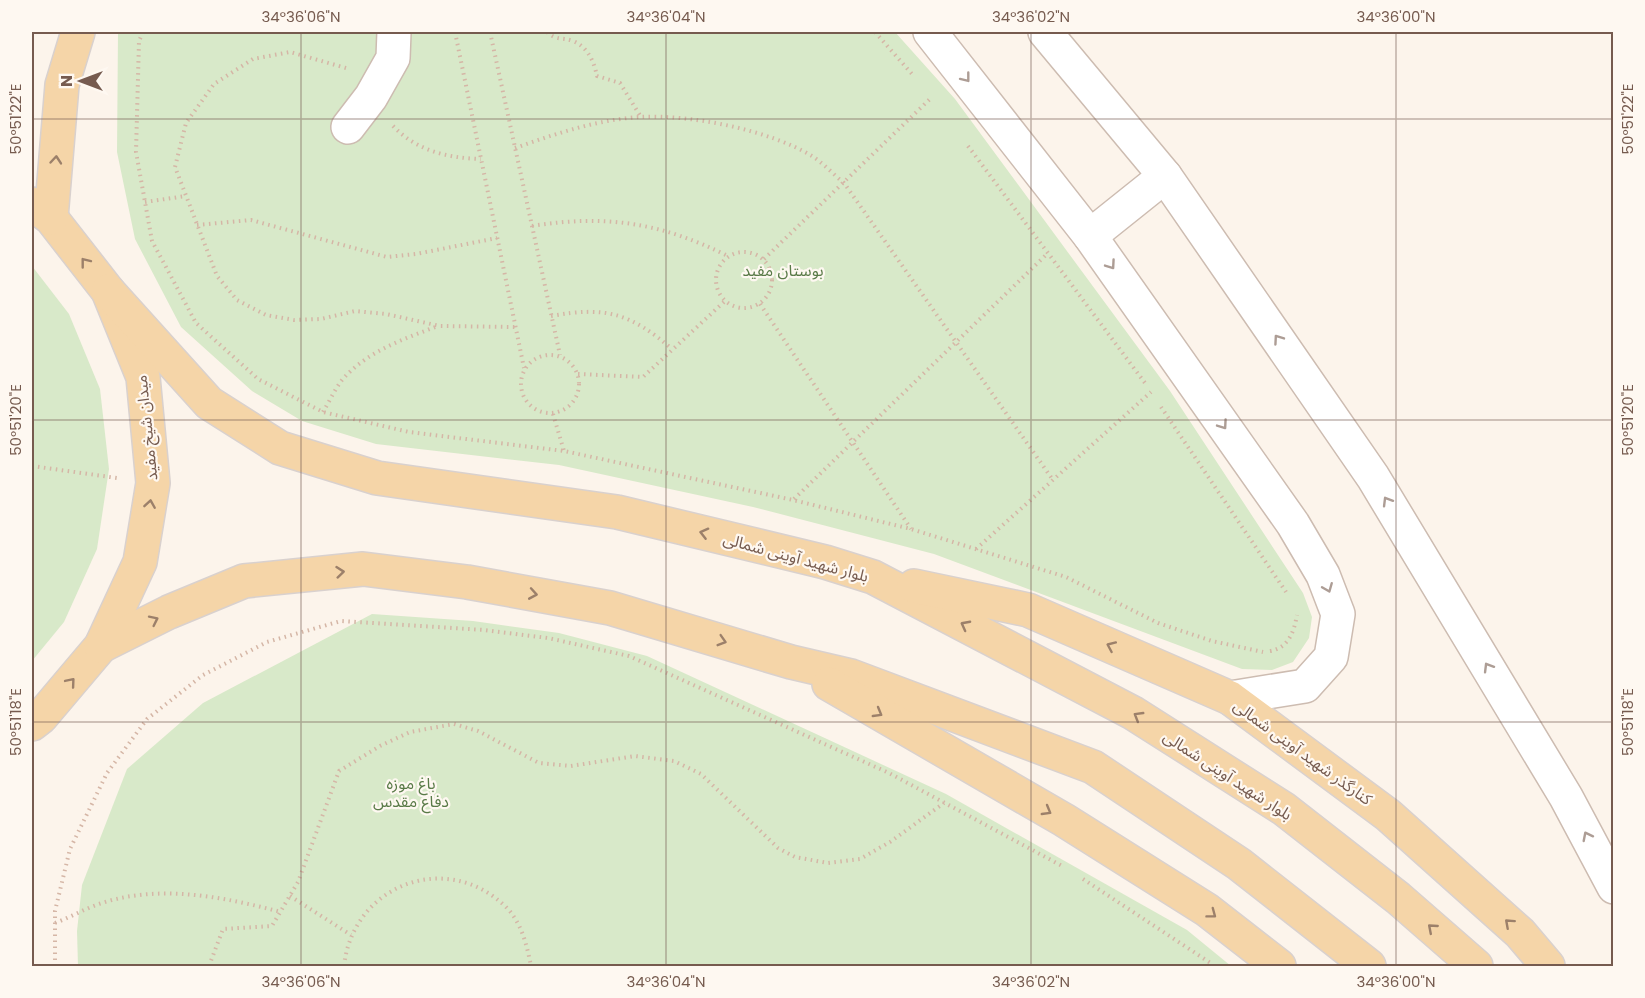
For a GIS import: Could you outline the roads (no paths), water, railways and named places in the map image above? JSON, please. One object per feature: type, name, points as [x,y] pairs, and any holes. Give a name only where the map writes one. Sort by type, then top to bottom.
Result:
[{"type":"main road","points":[[41,211],[62,85],[78,32]]},
{"type":"main road","name":"میدان شیخ مفید","points":[[35,730],[101,646],[140,562],[153,483],[143,377],[108,291],[41,211]]},
{"type":"main road","name":"بلوار شهید آوینی شمالی","points":[[108,291],[209,403],[280,448],[377,478],[617,512],[825,562],[873,577],[1133,713],[1284,809],[1398,898],[1476,966]]},
{"type":"main road","points":[[101,646],[169,612],[244,581],[363,570],[467,582],[610,608],[791,662],[851,676],[1093,767],[1239,864],[1369,966]]},
{"type":"main road","name":"کنارگذر شهید آوینی شمالی","points":[[873,577],[1028,610],[1230,698],[1388,815],[1520,933],[1548,966]]},
{"type":"main road","points":[[791,662],[1064,820],[1207,910],[1279,966]]},
{"type":"street","points":[[348,127],[374,92],[393,58],[394,32]]},
{"type":"street","points":[[930,32],[1090,236],[1293,524],[1323,575],[1338,614],[1331,657],[1305,686],[1230,698]]},
{"type":"street","points":[[1045,32],[1165,176],[1372,477],[1566,797],[1614,888]]},
{"type":"street","points":[[1090,236],[1165,176]]},
{"type":"park label","name":"بوستان مفید","points":[[783,270]]},
{"type":"park label","name":"باغ موزه دفاع مقدس","points":[[411,792]]}]
